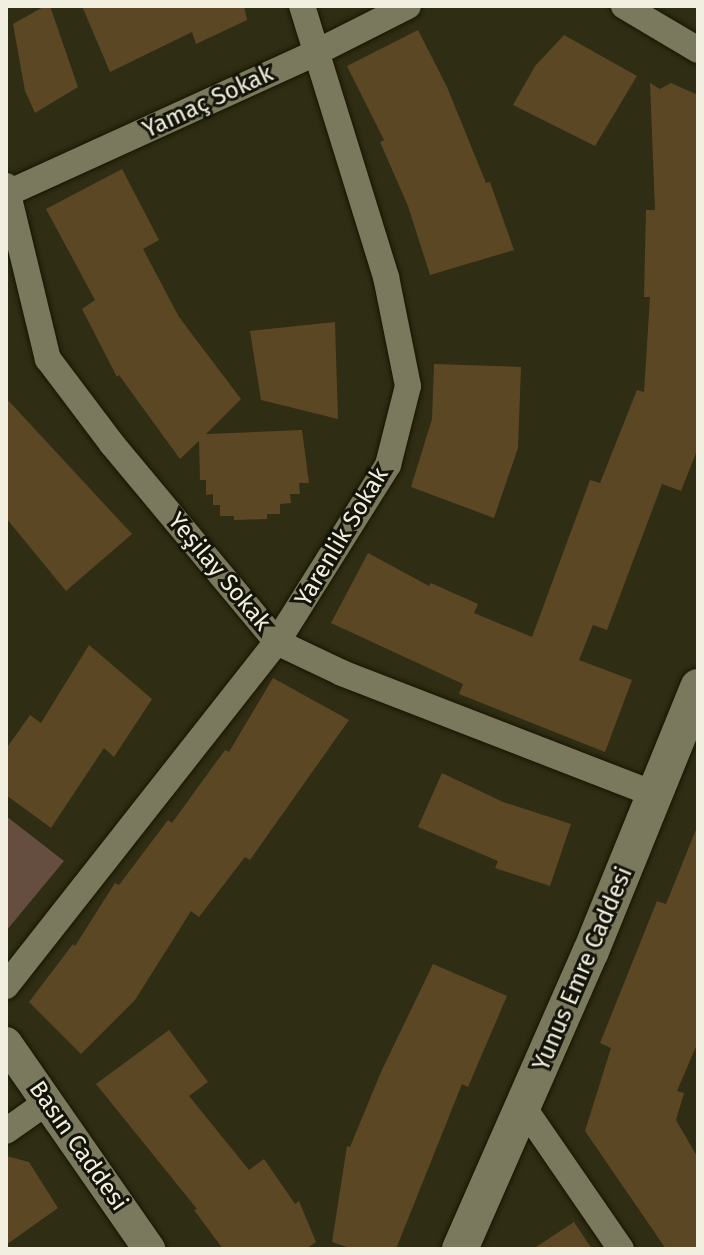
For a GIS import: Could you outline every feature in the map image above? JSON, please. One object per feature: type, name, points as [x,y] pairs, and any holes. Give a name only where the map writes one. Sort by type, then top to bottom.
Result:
[{"type":"main road","name":"Yunus Emre Caddesi","points":[[460,1249],[524,1108],[656,795],[698,687]]},
{"type":"street","name":"Yarenlik Sokak","points":[[6,986],[277,642],[388,465],[408,386],[386,277],[302,6]]},
{"type":"street","name":"Yamaç Sokak","points":[[7,191],[315,53],[408,6]]},
{"type":"street","points":[[624,6],[698,50]]},
{"type":"street","name":"Yeşilay Sokak","points":[[7,191],[48,359],[112,444],[277,642],[342,673],[656,795]]},
{"type":"street","name":"Basın Caddesi","points":[[6,1043],[149,1249]]},
{"type":"street","points":[[6,1131],[47,1102]]},
{"type":"street","points":[[524,1108],[621,1249]]},
{"type":"shaded area","points":[[6,816],[64,861],[6,931]]},
{"type":"building","points":[[50,6],[78,87],[35,113],[25,91],[13,24]]},
{"type":"building","points":[[82,6],[244,6],[247,20],[196,44],[192,32],[110,72]]},
{"type":"building","points":[[418,30],[447,87],[486,183],[490,182],[514,250],[430,275],[408,206],[380,142],[384,140],[347,66]]},
{"type":"building","points":[[564,35],[637,76],[595,146],[513,105],[535,66]]},
{"type":"building","points":[[650,83],[660,89],[671,83],[698,95],[698,448],[681,491],[662,484],[607,630],[593,625],[579,660],[632,680],[605,752],[459,694],[463,684],[331,623],[368,553],[429,586],[431,583],[478,604],[474,613],[532,637],[590,480],[600,483],[637,390],[644,392],[650,297],[644,297],[646,210],[655,210]]},
{"type":"building","points":[[122,169],[159,240],[143,249],[179,317],[241,399],[206,434],[302,430],[309,483],[299,483],[300,494],[290,494],[291,503],[280,504],[280,514],[267,514],[267,519],[234,520],[234,516],[220,516],[220,505],[213,505],[213,494],[206,495],[206,480],[200,480],[199,441],[180,459],[119,375],[117,377],[82,309],[95,300],[46,209]]},
{"type":"building","points":[[335,322],[338,419],[261,400],[250,331]]},
{"type":"building","points":[[434,364],[521,367],[518,448],[494,518],[411,487],[432,419]]},
{"type":"building","points":[[6,398],[132,534],[66,591],[6,518]]},
{"type":"building","points":[[89,645],[152,699],[114,757],[104,748],[51,828],[6,795],[6,749],[30,715],[41,723]]},
{"type":"building","points":[[273,678],[349,720],[250,860],[245,857],[199,917],[191,911],[135,1000],[81,1054],[29,1002],[73,944],[75,946],[115,883],[119,885],[168,820],[172,823],[225,750],[229,752]]},
{"type":"building","points":[[442,773],[503,802],[571,824],[550,886],[495,868],[498,861],[418,827]]},
{"type":"building","points":[[697,827],[698,1042],[677,1091],[684,1093],[676,1120],[698,1158],[698,1249],[666,1249],[585,1131],[611,1048],[600,1043],[657,901],[666,904]]},
{"type":"building","points":[[433,964],[507,996],[468,1087],[462,1084],[396,1249],[353,1249],[332,1242],[347,1146],[350,1147],[381,1072]]},
{"type":"building","points":[[169,1030],[208,1082],[189,1096],[249,1170],[264,1159],[295,1204],[299,1201],[316,1242],[306,1249],[223,1249],[194,1210],[197,1209],[96,1084]]},
{"type":"building","points":[[6,1156],[29,1162],[58,1208],[6,1245]]},
{"type":"building","points":[[574,1222],[592,1249],[533,1249]]}]
